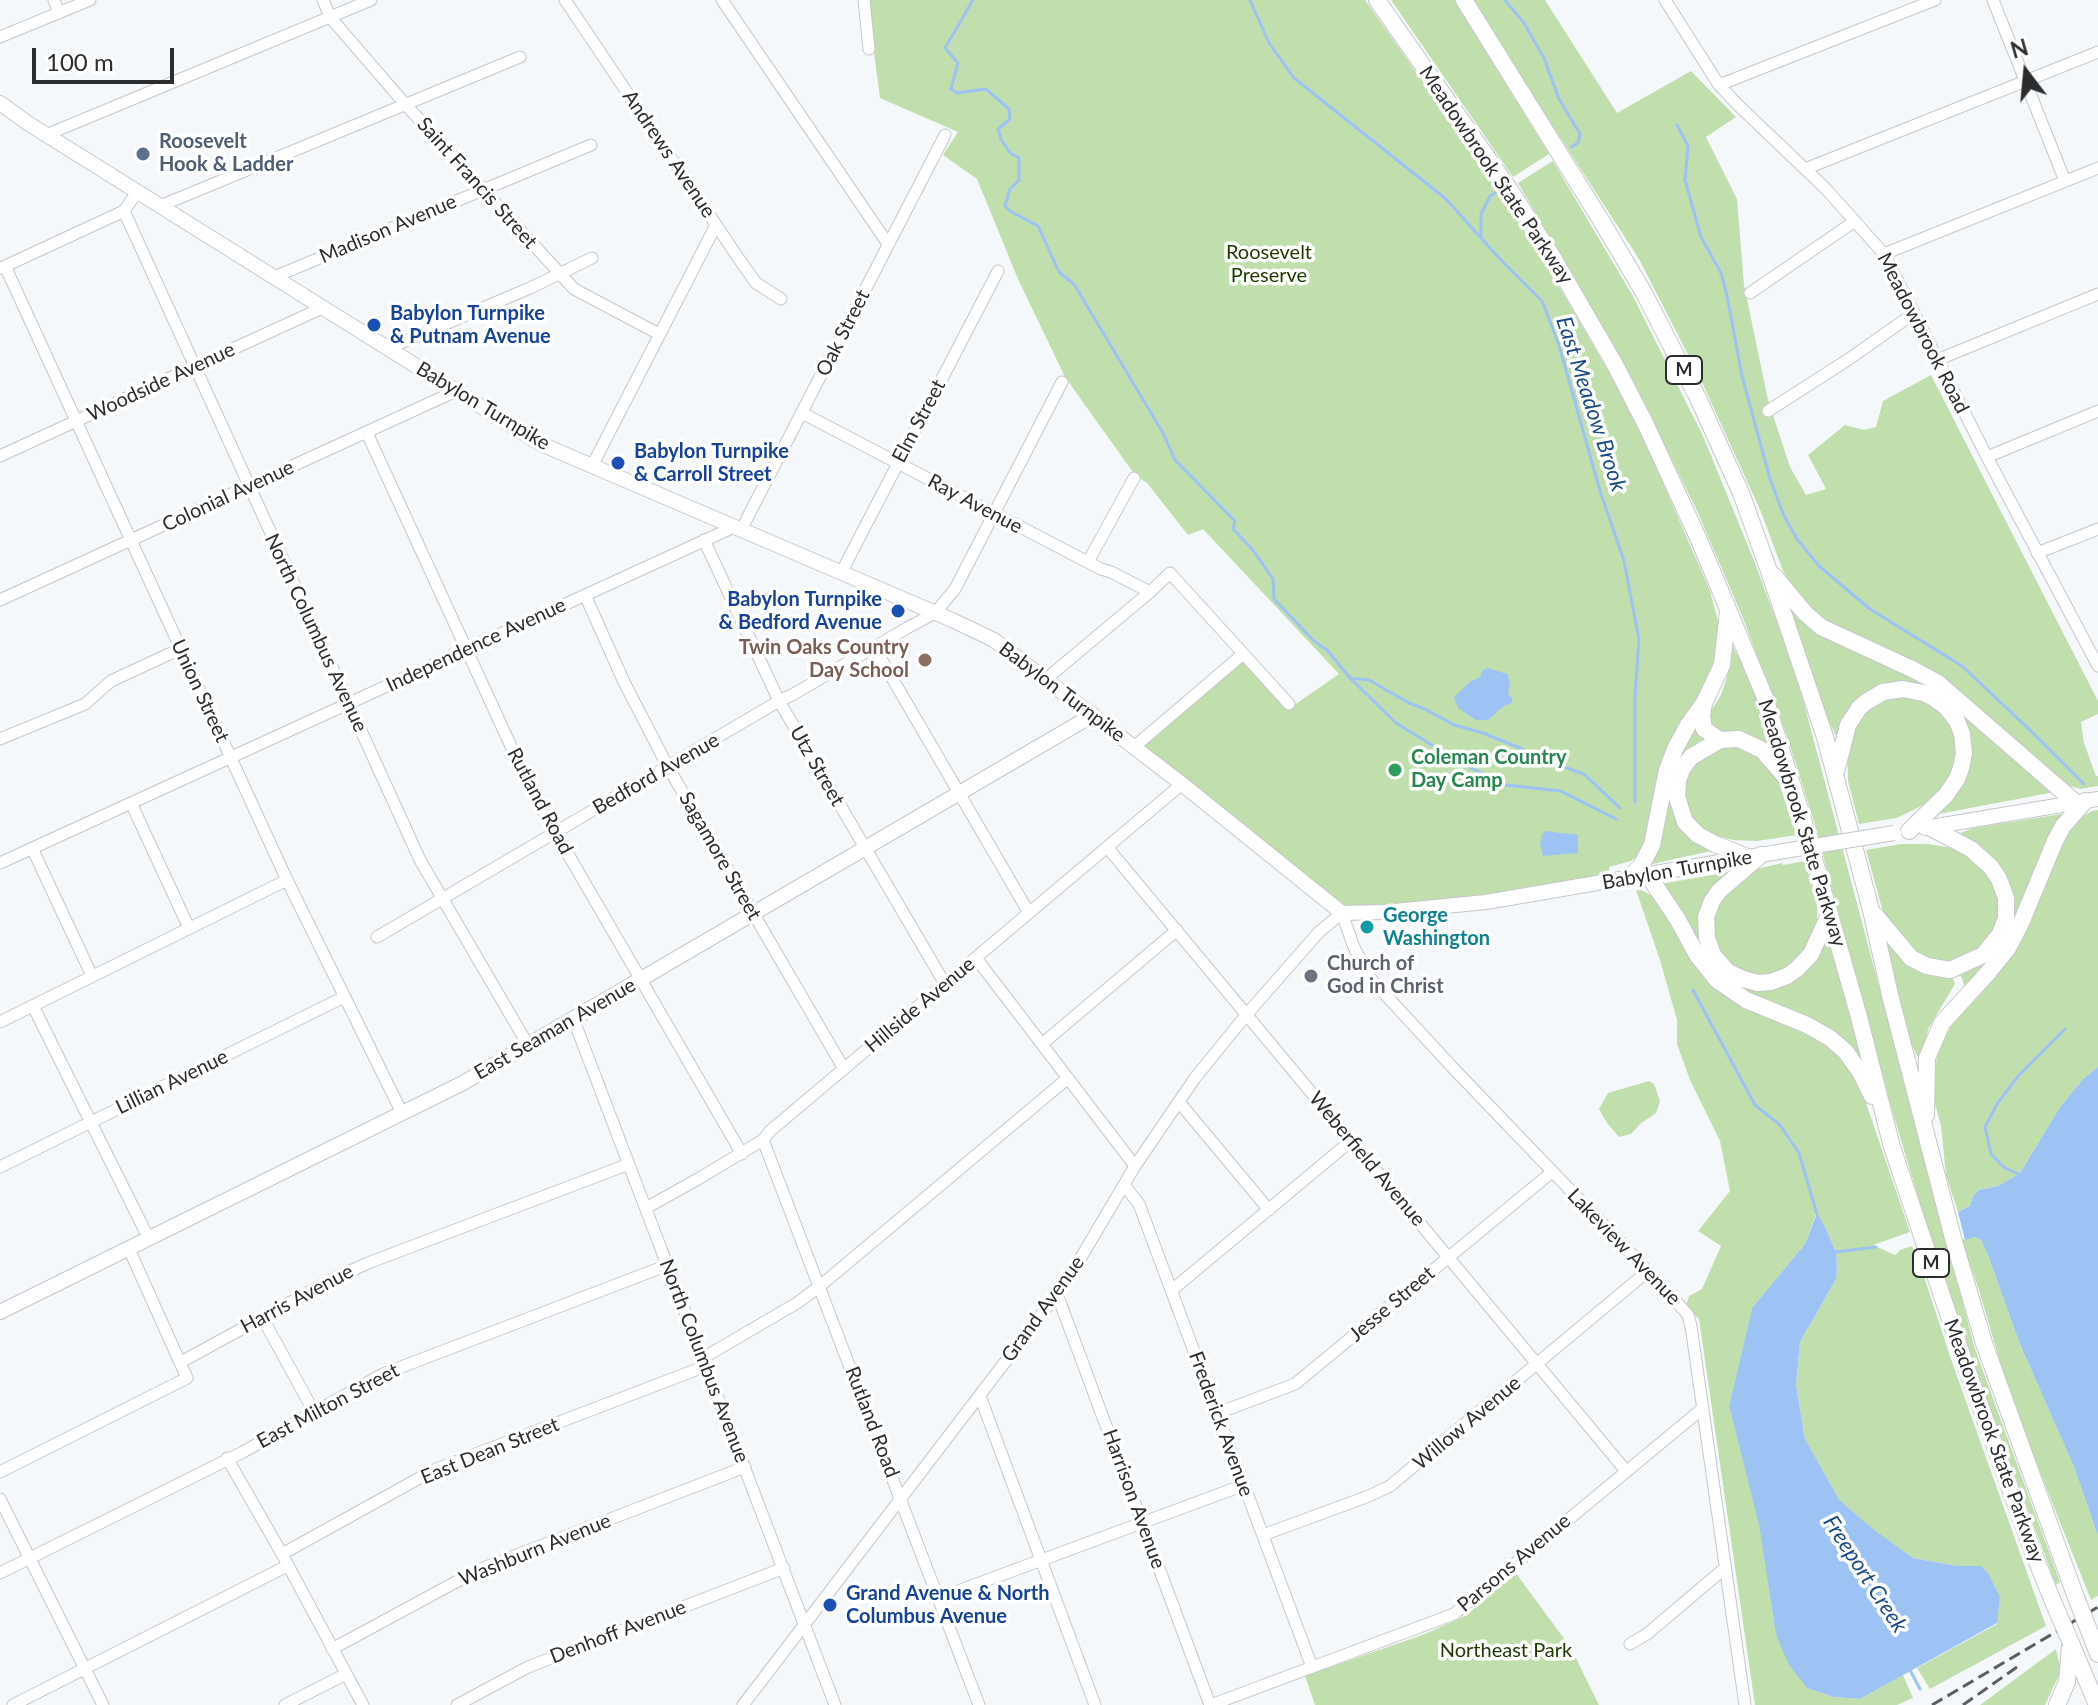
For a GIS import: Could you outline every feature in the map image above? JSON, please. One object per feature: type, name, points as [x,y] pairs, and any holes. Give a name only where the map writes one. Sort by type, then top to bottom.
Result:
[{"type":"highway","name":"Meadowbrook State Parkway","points":[[1377,0],[1510,190],[1579,301],[1646,425],[1699,540],[1764,695],[1859,1017],[1888,1131],[1965,1364],[2033,1552],[2097,1705]]},
{"type":"highway","name":"Meadowbrook State Parkway","points":[[1464,0],[1602,222],[1664,329],[1741,493],[1825,737],[1953,1238],[1984,1343],[2074,1592],[2094,1636],[2098,1654]]},
{"type":"highway","points":[[1769,571],[1821,627],[1938,683],[2086,801],[2063,826],[2055,841],[2008,948],[1942,1023],[1927,1058],[1925,1131]]},
{"type":"highway","points":[[1629,878],[1649,853],[1667,770],[1675,749],[1704,703],[1722,665],[1728,609]]},
{"type":"highway","points":[[1835,773],[1848,725],[1859,708],[1883,692],[1903,689],[1923,693],[1947,708],[1962,734],[1964,753],[1957,779],[1946,795],[1901,832]]},
{"type":"highway","points":[[1704,703],[1704,729],[1720,740]]},
{"type":"highway","points":[[1792,785],[1762,750],[1739,739],[1720,740],[1691,757],[1682,769],[1677,797],[1681,816],[1698,835],[1715,844],[1754,856],[1712,901],[1706,917],[1707,938],[1713,955],[1728,972],[1758,983],[1771,982],[1787,976],[1811,954],[1829,915]]},
{"type":"highway","points":[[1871,910],[1911,958],[1927,966],[1950,970],[1983,955],[1994,944],[2006,918],[2006,898],[1999,879],[1984,859],[1971,849],[1929,827]]},
{"type":"highway","points":[[1648,875],[1703,964],[1717,980],[1746,1000],[1807,1025],[1830,1038],[1846,1052],[1860,1072],[1888,1131]]},
{"type":"highway","points":[[1950,970],[1959,981],[1954,1008]]},
{"type":"highway","points":[[2057,1705],[2067,1682],[2071,1643]]},
{"type":"main road","name":"Babylon Turnpike","points":[[0,103],[46,135],[541,444],[994,640],[1182,784],[1342,913],[1486,902],[2086,801]]},
{"type":"main road","name":"East Seaman Avenue","points":[[0,1312],[463,1083],[1093,715]]},
{"type":"street","points":[[54,0],[59,13]]},
{"type":"street","points":[[0,37],[90,0]]},
{"type":"street","name":"Saint Francis Street","points":[[323,0],[330,17],[405,104],[574,289],[659,334]]},
{"type":"street","points":[[46,135],[371,0]]},
{"type":"street","points":[[722,0],[888,244]]},
{"type":"street","points":[[864,0],[869,49]]},
{"type":"street","name":"Meadowbrook Road","points":[[1665,0],[1719,85],[1805,169],[1884,254],[2098,666]]},
{"type":"street","points":[[1719,85],[1935,0]]},
{"type":"street","points":[[1993,0],[2065,181]]},
{"type":"street","name":"Andrews Avenue","points":[[567,1],[756,283],[781,299]]},
{"type":"street","points":[[1805,169],[2098,52]]},
{"type":"street","points":[[160,206],[520,57]]},
{"type":"street","name":"Oak Street","points":[[738,528],[802,413],[945,135]]},
{"type":"street","name":"Madison Avenue","points":[[274,277],[591,145]]},
{"type":"street","points":[[1884,254],[2098,168]]},
{"type":"street","points":[[3,267],[124,211],[138,191]]},
{"type":"street","name":"North Columbus Avenue","points":[[124,211],[420,860],[528,1045]]},
{"type":"street","points":[[1750,293],[1855,221]]},
{"type":"street","points":[[592,466],[716,225]]},
{"type":"street","points":[[389,348],[592,258]]},
{"type":"street","name":"Union Street","points":[[3,267],[287,880],[402,1113]]},
{"type":"street","name":"Elm Street","points":[[841,573],[998,271]]},
{"type":"street","points":[[1937,360],[2098,294]]},
{"type":"street","name":"Woodside Avenue","points":[[0,456],[322,308]]},
{"type":"street","points":[[1768,411],[1913,314]]},
{"type":"street","points":[[935,613],[955,589],[1062,382]]},
{"type":"street","name":"Colonial Avenue","points":[[0,600],[456,391]]},
{"type":"street","points":[[1987,457],[2098,411]]},
{"type":"street","name":"Ray Avenue","points":[[802,413],[1150,592]]},
{"type":"street","name":"Rutland Road","points":[[367,433],[532,792],[742,1154]]},
{"type":"street","points":[[1088,562],[1134,478]]},
{"type":"street","name":"Independence Avenue","points":[[0,863],[704,540],[738,528]]},
{"type":"street","points":[[2037,553],[2098,529]]},
{"type":"street","name":"Utz Street","points":[[704,540],[779,701],[945,984]]},
{"type":"street","points":[[1046,679],[1170,573],[1289,704]]},
{"type":"street","name":"Sagamore Street","points":[[585,595],[624,682],[668,767],[844,1069]]},
{"type":"street","name":"Bedford Avenue","points":[[377,937],[935,613]]},
{"type":"street","points":[[874,647],[1029,913]]},
{"type":"street","points":[[0,739],[85,704],[111,681],[180,649]]},
{"type":"street","points":[[1134,747],[1243,654]]},
{"type":"street","name":"Hillside Avenue","points":[[646,1208],[763,1140],[1182,784]]},
{"type":"street","points":[[131,803],[189,928]]},
{"type":"street","name":"Weberfield Avenue","points":[[1107,847],[1626,1471]]},
{"type":"street","points":[[32,848],[92,976]]},
{"type":"street","points":[[0,1022],[287,880]]},
{"type":"street","name":"Grand Avenue","points":[[743,1705],[1057,1294],[1135,1166],[1219,1047],[1319,932],[1342,913]]},
{"type":"street","name":"Lakeview Avenue","points":[[1342,913],[1369,977],[1688,1315],[1745,1705]]},
{"type":"street","points":[[1042,1044],[1177,930]]},
{"type":"street","points":[[976,958],[1135,1166]]},
{"type":"street","name":"Lillian Avenue","points":[[0,1167],[344,997]]},
{"type":"street","points":[[33,1006],[149,1239]]},
{"type":"street","name":"North Columbus Avenue","points":[[573,1018],[835,1705]]},
{"type":"street","name":"East Dean Street","points":[[282,1554],[434,1470],[705,1362],[820,1286],[1068,1078]]},
{"type":"street","points":[[1179,1102],[1269,1210]]},
{"type":"street","name":"Rutland Road","points":[[763,1140],[979,1705]]},
{"type":"street","points":[[1172,1290],[1352,1140]]},
{"type":"street","name":"Harris Avenue","points":[[181,1362],[368,1263],[629,1164]]},
{"type":"street","name":"Jesse Street","points":[[1218,1413],[1295,1384],[1552,1172]]},
{"type":"street","name":"Frederick Avenue","points":[[1124,1185],[1139,1204],[1312,1667]]},
{"type":"street","points":[[0,1472],[187,1378],[129,1249]]},
{"type":"street","name":"East Milton Street","points":[[0,1573],[394,1370],[668,1265]]},
{"type":"street","name":"Willow Avenue","points":[[1263,1535],[1390,1486],[1648,1271]]},
{"type":"street","name":"Harrison Avenue","points":[[1057,1294],[1210,1705]]},
{"type":"street","points":[[262,1317],[314,1412]]},
{"type":"street","points":[[980,1396],[1095,1705]]},
{"type":"street","name":"Parsons Avenue","points":[[1210,1705],[1454,1614],[1702,1409]]},
{"type":"street","points":[[227,1458],[363,1705]]},
{"type":"street","name":"Washburn Avenue","points":[[332,1649],[478,1570],[745,1467]]},
{"type":"street","points":[[939,1598],[1244,1485]]},
{"type":"street","points":[[0,1499],[103,1705]]},
{"type":"street","points":[[13,1705],[287,1566]]},
{"type":"street","name":"Denhoff Avenue","points":[[457,1705],[528,1667],[784,1568]]},
{"type":"street","points":[[1630,1644],[1647,1634],[1725,1568]]},
{"type":"street","points":[[285,1705],[346,1674]]},
{"type":"green space","name":"Roosevelt Preserve","points":[[867,0],[1365,0],[1488,174],[1557,283],[1633,414],[1710,591],[1718,621],[1718,657],[1649,837],[1640,854],[1631,861],[1609,867],[1611,883],[1343,914],[1137,747],[1243,657],[1290,708],[1339,674],[1203,529],[1188,535],[1147,483],[1135,475],[1065,377],[1018,279],[977,179],[943,155],[958,132],[880,98]]},
{"type":"green space","points":[[1391,0],[1454,0],[1549,154],[1513,177]]},
{"type":"green space","points":[[1474,0],[1545,0],[1617,113],[1691,71],[1736,117],[1706,137],[1737,199],[1744,285],[1768,400],[1790,467],[1806,495],[1826,489],[1808,455],[1845,425],[1864,430],[1876,427],[1883,401],[1931,375],[2098,701],[2098,714],[2081,722],[2084,743],[2098,776],[2098,786],[2080,789],[2070,786],[1941,678],[1834,629],[1797,595],[1783,571],[1761,512],[1701,380],[1639,259]]},
{"type":"green space","points":[[1553,161],[1634,298],[1703,436],[1797,677],[1975,1349],[2060,1582],[2056,1585],[1971,1359],[1924,1217],[1881,1073],[1815,825],[1786,733],[1743,618],[1698,513],[1632,378],[1518,183]]},
{"type":"green space","points":[[1787,596],[1801,613],[1940,690],[2055,792],[1933,815],[1961,779],[1957,712],[1886,686],[1838,740],[1823,709]]},
{"type":"green space","points":[[1728,637],[1748,676],[1779,762],[1709,727],[1708,715],[1721,695],[1727,677]]},
{"type":"green space","points":[[1903,693],[1926,698],[1947,715],[1959,742],[1956,768],[1928,807],[1925,804],[1897,818],[1859,824],[1848,781],[1847,742],[1858,716],[1878,699]]},
{"type":"green space","points":[[1697,720],[1710,737],[1698,742],[1683,757],[1671,798],[1711,851],[1648,865],[1672,766]]},
{"type":"green space","points":[[1719,745],[1739,745],[1763,757],[1778,780],[1797,835],[1757,841],[1717,836],[1714,839],[1685,813],[1684,773]]},
{"type":"green space","points":[[2098,810],[2098,1067],[2083,1079],[2060,1107],[2020,1173],[1998,1186],[1979,1190],[1970,1206],[1958,1212],[1946,1175],[1941,1126],[1933,1096],[1937,1056],[1943,1040],[2071,824]]},
{"type":"green space","points":[[2062,814],[2008,937],[1965,989],[1957,971],[1979,963],[2011,900],[1955,835],[1973,828]]},
{"type":"green space","points":[[1901,844],[1953,848],[1978,860],[1996,883],[2001,915],[1990,941],[1970,959],[1947,964],[1920,959],[1901,942],[1883,912],[1866,850]]},
{"type":"green space","points":[[1805,861],[1817,905],[1817,923],[1810,947],[1791,968],[1767,977],[1745,975],[1728,966],[1713,945],[1709,923],[1717,899],[1744,876],[1761,868]]},
{"type":"green space","points":[[1735,871],[1704,903],[1712,963],[1776,985],[1825,932],[1841,980],[1864,1071],[1842,1039],[1762,1003],[1713,969],[1661,884]]},
{"type":"green space","points":[[1636,890],[1656,898],[1712,984],[1819,1036],[1845,1060],[1864,1097],[1910,1232],[1873,1245],[1895,1255],[1912,1246],[1918,1258],[2046,1626],[1930,1689],[1917,1668],[1997,1624],[1981,1566],[1958,1566],[1913,1558],[1874,1531],[1837,1501],[1805,1439],[1796,1385],[1800,1342],[1836,1279],[1837,1267],[1836,1252],[1816,1214],[1805,1244],[1752,1308],[1729,1406],[1759,1523],[1776,1635],[1807,1688],[1834,1697],[1860,1699],[1903,1675],[1913,1698],[1897,1705],[1755,1705],[1699,1319],[1686,1306],[1689,1296],[1702,1289],[1721,1246],[1698,1231],[1730,1191],[1720,1141],[1690,1080],[1677,1044],[1677,1020]]},
{"type":"green space","points":[[1881,928],[1952,976],[1955,984],[1928,1029],[1922,1065],[1912,1046]]},
{"type":"green space","points":[[1649,1081],[1654,1084],[1660,1101],[1656,1113],[1631,1134],[1619,1137],[1599,1109],[1608,1093]]},
{"type":"green space","points":[[1974,1237],[1981,1240],[1989,1258],[2019,1342],[2074,1467],[2098,1536],[2098,1596],[2091,1600],[2022,1427],[2000,1362],[1961,1240]]},
{"type":"green space","name":"Northeast Park","points":[[1515,1572],[1571,1648],[1599,1705],[1315,1705],[1305,1676],[1425,1634],[1467,1615]]},
{"type":"green space","points":[[2056,1649],[2061,1671],[2045,1705],[1980,1705]]},
{"type":"water","points":[[1488,668],[1507,674],[1510,683],[1508,694],[1512,703],[1488,720],[1476,720],[1458,708],[1454,697]]},
{"type":"water","points":[[1545,831],[1578,835],[1578,853],[1543,856],[1540,844]]},
{"type":"water","points":[[2098,1067],[2098,1536],[2074,1467],[2019,1342],[1989,1258],[1981,1240],[1974,1237],[1965,1240],[1958,1212],[1970,1206],[1979,1190],[1998,1186],[2020,1173],[2060,1107],[2083,1079]]},
{"type":"water","points":[[1817,1213],[1836,1252],[1837,1267],[1836,1279],[1800,1342],[1796,1385],[1805,1439],[1839,1500],[1874,1530],[1913,1558],[1958,1566],[1981,1566],[2000,1597],[1997,1623],[1860,1699],[1834,1697],[1807,1688],[1789,1665],[1776,1635],[1759,1525],[1729,1406],[1752,1308],[1805,1244]]},
{"type":"waterway","points":[[973,0],[945,48],[958,63],[951,89],[957,93],[986,89],[1009,109],[1010,119],[998,129],[1010,153],[1019,158],[1019,180],[1010,189],[1005,206],[1038,226],[1059,272],[1074,284],[1163,433],[1175,460],[1235,521],[1233,529],[1273,579],[1274,599],[1314,641],[1328,651],[1350,678],[1369,680],[1454,725],[1483,733],[1533,756],[1584,774],[1620,808]]},
{"type":"waterway","name":"East Meadow Brook","points":[[1250,0],[1269,43],[1294,78],[1446,199],[1542,301],[1559,345],[1600,491],[1624,561],[1639,639],[1635,696],[1635,802]]},
{"type":"waterway","points":[[1505,0],[1524,23],[1544,58],[1559,99],[1580,134],[1578,143],[1571,147]]},
{"type":"waterway","points":[[1677,125],[1688,146],[1685,180],[1701,237],[1721,273],[1742,376],[1770,479],[1784,516],[1797,539],[1819,566],[1870,609],[1962,666],[2084,784]]},
{"type":"waterway","points":[[1481,236],[1481,214],[1490,196],[1495,193]]},
{"type":"waterway","points":[[1350,678],[1396,723],[1461,763],[1506,785],[1561,791],[1616,819]]},
{"type":"waterway","name":"East Meadow Brook","points":[[1693,990],[1755,1105],[1780,1125],[1799,1153],[1817,1214]]},
{"type":"waterway","points":[[2021,1175],[2005,1168],[1991,1154],[1985,1127],[1997,1104],[2019,1075],[2065,1029]]},
{"type":"waterway","points":[[1836,1252],[1876,1247]]},
{"type":"waterway","name":"Freeport Creek","points":[[1910,1670],[1920,1689]]},
{"type":"railway","points":[[1932,1705],[2098,1607]]},
{"type":"railway","points":[[1963,1705],[2017,1667]]},
{"type":"place","name":"Roosevelt Hook & Ladder","points":[[143,154]]},
{"type":"place","name":"Babylon Turnpike & Putnam Avenue","points":[[374,325]]},
{"type":"place","name":"Babylon Turnpike & Carroll Street","points":[[618,463]]},
{"type":"place","name":"Babylon Turnpike & Bedford Avenue","points":[[898,611]]},
{"type":"place","name":"Twin Oaks Country Day School","points":[[925,660]]},
{"type":"place","name":"Coleman Country Day Camp","points":[[1395,770]]},
{"type":"place","name":"George Washington","points":[[1367,927]]},
{"type":"place","name":"Church of God in Christ","points":[[1311,976]]},
{"type":"place","name":"Grand Avenue & North Columbus Avenue","points":[[830,1605]]}]
